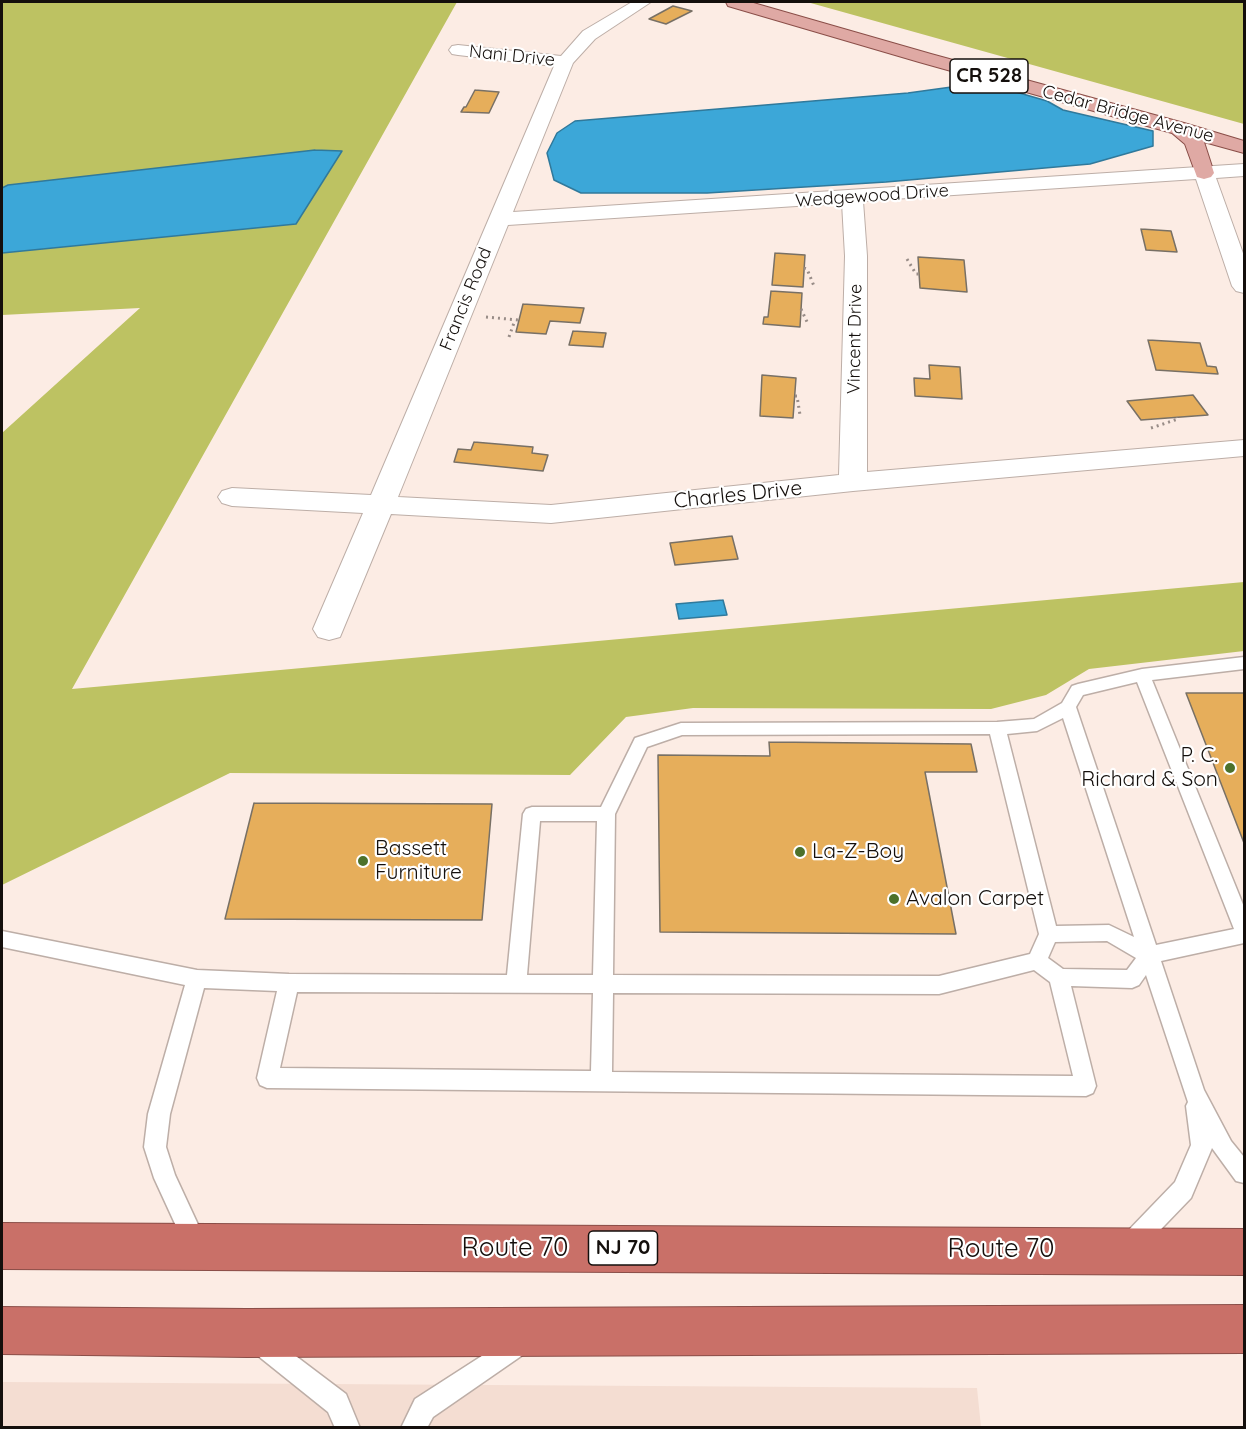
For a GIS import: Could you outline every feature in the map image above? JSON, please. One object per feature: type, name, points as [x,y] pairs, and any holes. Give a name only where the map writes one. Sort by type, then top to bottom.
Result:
[{"type":"highway","name":"Route 70","points":[[2,1246],[1245,1252]]},
{"type":"highway","points":[[2,1331],[247,1333],[1245,1329]]},
{"type":"main road","name":"Cedar Bridge Avenue","points":[[734,2],[1245,147]]},
{"type":"main road","points":[[1176,127],[1194,142],[1204,173]]},
{"type":"street","name":"Francis Road","points":[[329,629],[565,62],[589,35],[643,2]]},
{"type":"street","name":"Nani Drive","points":[[458,50],[565,62]]},
{"type":"street","name":"Wedgewood Drive","points":[[498,219],[1245,170]]},
{"type":"street","points":[[1204,173],[1245,286]]},
{"type":"street","name":"Vincent Drive","points":[[852,197],[856,256],[853,482]]},
{"type":"street","name":"Charles Drive","points":[[232,498],[551,514],[853,482],[1245,448]]},
{"type":"lane","points":[[601,1082],[606,814],[641,743],[681,729],[997,728],[1037,725],[1068,707],[1078,690],[1142,675],[1245,663]]},
{"type":"lane","points":[[1142,675],[1245,929]]},
{"type":"lane","points":[[1068,707],[1195,1093],[1223,1148],[1245,1173]]},
{"type":"lane","points":[[997,728],[1049,934],[1037,961]]},
{"type":"lane","points":[[516,983],[532,814],[606,814]]},
{"type":"lane","points":[[1049,934],[1110,933],[1149,955],[1245,935]]},
{"type":"lane","points":[[2,939],[197,979],[289,983],[939,985],[1037,961],[1059,977],[1132,979],[1149,955]]},
{"type":"lane","points":[[289,983],[267,1078],[1086,1086],[1059,977]]},
{"type":"lane","points":[[197,979],[159,1114],[155,1147],[165,1178],[198,1248]]},
{"type":"lane","points":[[1126,1250],[1183,1190],[1202,1145],[1195,1093]]},
{"type":"lane","points":[[413,1428],[424,1408],[539,1331]]},
{"type":"lane","points":[[247,1333],[337,1403],[348,1428]]},
{"type":"path","points":[[907,259],[916,274],[919,274]]},
{"type":"path","points":[[804,268],[807,269],[814,286]]},
{"type":"path","points":[[801,309],[808,324]]},
{"type":"path","points":[[509,337],[515,320]]},
{"type":"path","points":[[795,396],[797,396],[800,415]]},
{"type":"path","points":[[1151,428],[1178,419],[1177,417]]},
{"type":"shaded area","points":[[2,1382],[977,1388],[981,1427],[2,1428]]},
{"type":"green space","points":[[2,2],[457,2],[72,689],[1244,582],[1244,651],[1089,669],[1046,695],[991,709],[693,708],[626,717],[570,775],[230,773],[2,885],[2,433],[140,308],[2,315],[2,253],[296,224],[315,193],[315,150],[2,188]]},
{"type":"green space","points":[[807,2],[1244,2],[1244,124]]},
{"type":"water","points":[[966,85],[992,85],[1047,101],[1063,110],[1153,131],[1153,146],[1090,164],[886,182],[707,193],[581,193],[554,180],[547,153],[557,133],[575,121],[908,93]]},
{"type":"water","points":[[315,150],[342,151],[296,224],[2,253],[2,188],[8,185]]},
{"type":"water","points":[[723,600],[727,615],[679,619],[676,604]]},
{"type":"building","points":[[673,6],[692,11],[666,24],[649,19]]},
{"type":"building","points":[[475,90],[499,92],[489,113],[461,112]]},
{"type":"building","points":[[1141,229],[1171,231],[1177,252],[1146,250]]},
{"type":"building","points":[[775,253],[805,255],[803,287],[772,285]]},
{"type":"building","points":[[918,257],[964,260],[967,292],[920,288]]},
{"type":"building","points":[[771,291],[802,293],[800,327],[763,324],[764,317],[768,317]]},
{"type":"building","points":[[523,304],[584,308],[580,323],[550,321],[546,334],[516,332]]},
{"type":"building","points":[[573,331],[606,333],[603,347],[569,345]]},
{"type":"building","points":[[1148,340],[1200,343],[1207,366],[1216,367],[1218,374],[1156,370]]},
{"type":"building","points":[[929,365],[960,367],[962,399],[915,396],[914,378],[930,379]]},
{"type":"building","points":[[762,375],[796,378],[793,418],[760,416]]},
{"type":"building","points":[[1193,395],[1208,415],[1141,420],[1127,401]]},
{"type":"building","points":[[474,442],[533,447],[532,453],[548,455],[543,471],[454,462],[458,449],[471,450]]},
{"type":"building","points":[[732,536],[738,559],[675,565],[670,543]]},
{"type":"building","name":"P. C. Richard & Son","points":[[1186,693],[1244,693],[1244,843]]},
{"type":"building","name":"La-Z-Boy","points":[[769,742],[971,744],[977,772],[925,772],[956,934],[660,932],[658,755],[770,756]]},
{"type":"building","name":"Bassett Furniture","points":[[254,803],[492,804],[482,920],[225,919]]},
{"type":"place","name":"P. C. Richard & Son","points":[[1230,768]]},
{"type":"place","name":"La-Z-Boy","points":[[800,852]]},
{"type":"place","name":"Bassett Furniture","points":[[363,861]]},
{"type":"place","name":"Avalon Carpet","points":[[894,899]]}]
